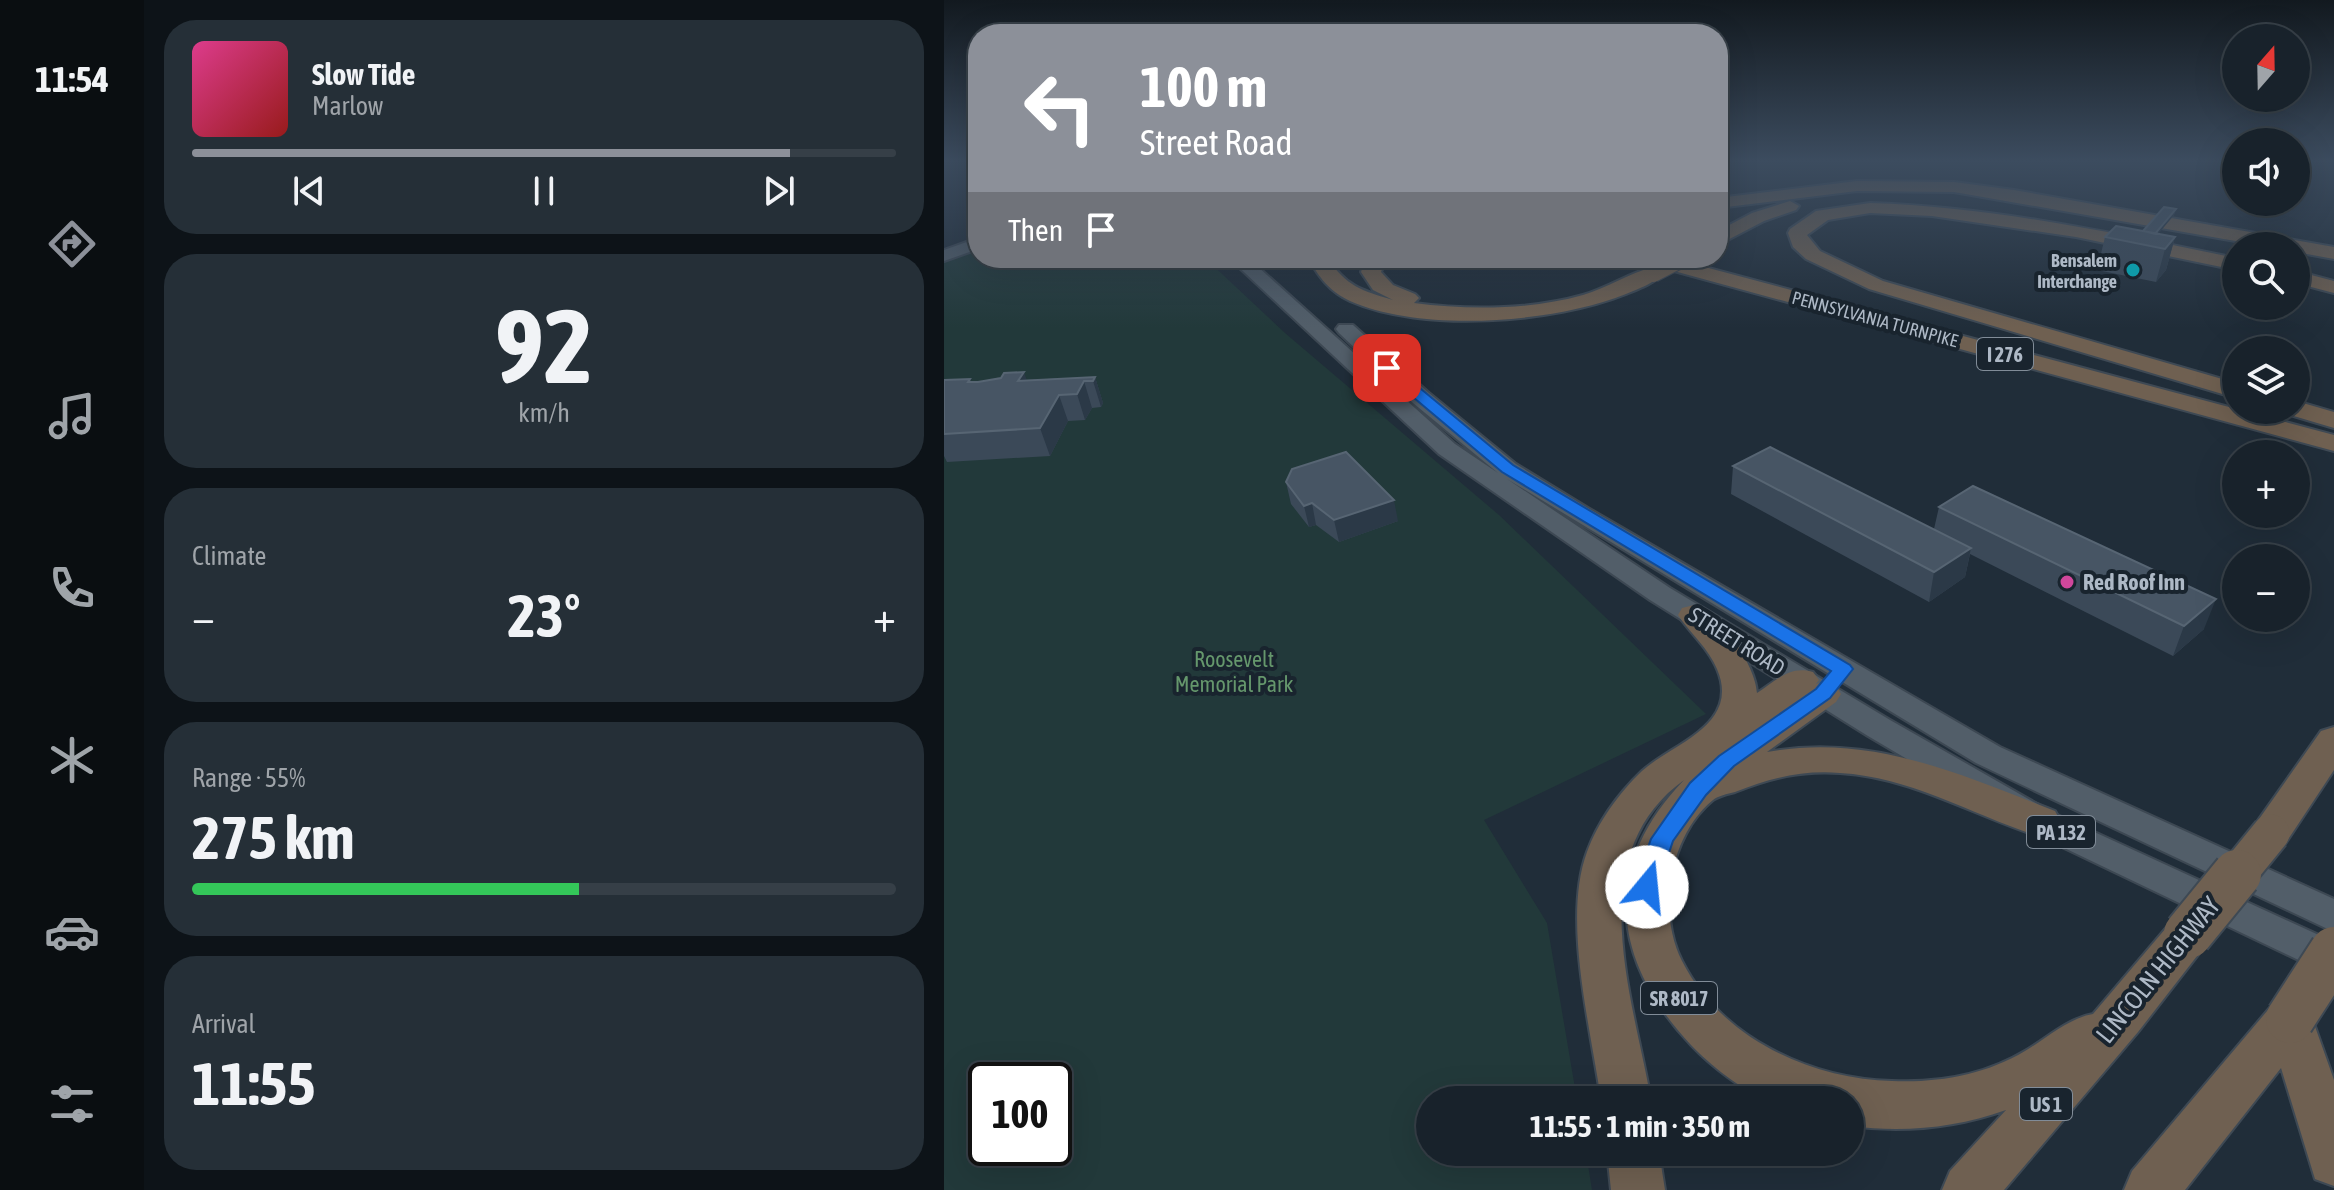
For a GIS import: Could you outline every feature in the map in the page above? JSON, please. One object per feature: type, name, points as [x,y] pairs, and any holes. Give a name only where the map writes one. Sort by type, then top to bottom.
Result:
[{"type":"highway","points":[[1728,234],[1762,218]]},
{"type":"highway","points":[[1812,218],[1799,228],[1797,238],[1805,249],[1824,262],[1876,285],[2222,387]]},
{"type":"highway","points":[[1985,218],[2222,261]]},
{"type":"highway","points":[[2002,218],[2029,224]]},
{"type":"highway","points":[[2141,218],[2222,232]]},
{"type":"highway","points":[[2310,250],[2334,251]]},
{"type":"highway","points":[[2310,255],[2334,264]]},
{"type":"highway","points":[[1322,268],[1326,276],[1358,295],[1407,308],[1451,313],[1510,312],[1565,305],[1611,293],[1651,268]]},
{"type":"highway","points":[[1371,268],[1372,276],[1385,289],[1410,298],[1457,304],[1518,303],[1556,298],[1645,268]]},
{"type":"highway","name":"PENNSYLVANIA TURNPIKE","points":[[1682,268],[2334,443]]},
{"type":"highway","name":"PENNSYLVANIA TURNPIKE","points":[[1685,268],[2222,399]]},
{"type":"highway","points":[[2310,279],[2334,284]]},
{"type":"highway","points":[[2310,413],[2334,420]]},
{"type":"highway","points":[[2310,422],[2334,428]]},
{"type":"highway","points":[[1694,615],[1730,661],[1742,685],[1737,710],[1721,734]]},
{"type":"highway","points":[[1624,1086],[1598,922],[1602,869],[1610,844],[1639,799],[1679,763],[1721,734],[1822,681]]},
{"type":"highway","points":[[1678,816],[1698,789],[1727,761],[1822,681]]},
{"type":"highway","name":"LINCOLN HIGHWAY","points":[[1969,1190],[2121,1017],[2271,833],[2334,740]]},
{"type":"highway","name":"SR 8017","points":[[1793,1086],[1766,1074],[1703,1028],[1681,1001],[1663,971],[1647,914],[1647,887],[1663,839],[1678,816],[1695,798],[1739,773],[1791,759],[1821,757],[1863,761],[1905,771],[2041,822]]},
{"type":"highway","points":[[2151,1190],[2290,1019],[2334,951]]},
{"type":"highway","points":[[1864,1103],[1911,1105],[1954,1102],[1991,1092],[2026,1077],[2121,1017]]},
{"type":"highway","points":[[2290,1019],[2334,1160]]},
{"type":"highway","points":[[1635,1166],[1638,1190]]},
{"type":"main road","points":[[944,256],[968,247]]},
{"type":"main road","name":"STREET ROAD","points":[[1249,268],[1447,449],[1499,487],[1694,615],[1822,681],[2334,916]]},
{"type":"main road","name":"STREET ROAD","points":[[1274,268],[1421,398],[1508,469],[1822,681],[2041,822],[2334,960]]},
{"type":"green space","name":"Roosevelt Memorial Park","points":[[968,254],[968,268],[1216,268],[1285,333],[1499,515],[1706,714],[1484,820],[1547,923],[1575,1086],[1416,1086],[1416,1166],[1588,1166],[1592,1190],[944,1190],[944,263]]},
{"type":"building","points":[[2155,218],[2169,218],[2155,234],[2143,231]]},
{"type":"building","points":[[2116,226],[2175,237],[2165,249],[2105,237]]},
{"type":"building","points":[[1024,372],[1018,381],[1095,377],[1093,381],[1084,381],[1077,394],[1059,395],[1040,428],[944,434],[944,380],[970,379],[968,382],[978,382],[1001,378],[1004,373]]},
{"type":"building","points":[[1770,447],[1971,548],[1934,572],[1733,466]]},
{"type":"building","points":[[1346,452],[1394,500],[1334,520],[1312,503],[1304,506],[1286,482],[1292,469]]},
{"type":"building","points":[[1973,486],[2216,599],[2184,626],[1939,507]]},
{"type":"place","name":"Bensalem Interchange","points":[[2133,270]]},
{"type":"place","name":"Red Roof Inn","points":[[2067,582]]},
{"type":"route","points":[[1387,368],[1508,469],[1843,669],[1823,694],[1727,761],[1698,789],[1663,839],[1652,863],[1647,887]]}]
